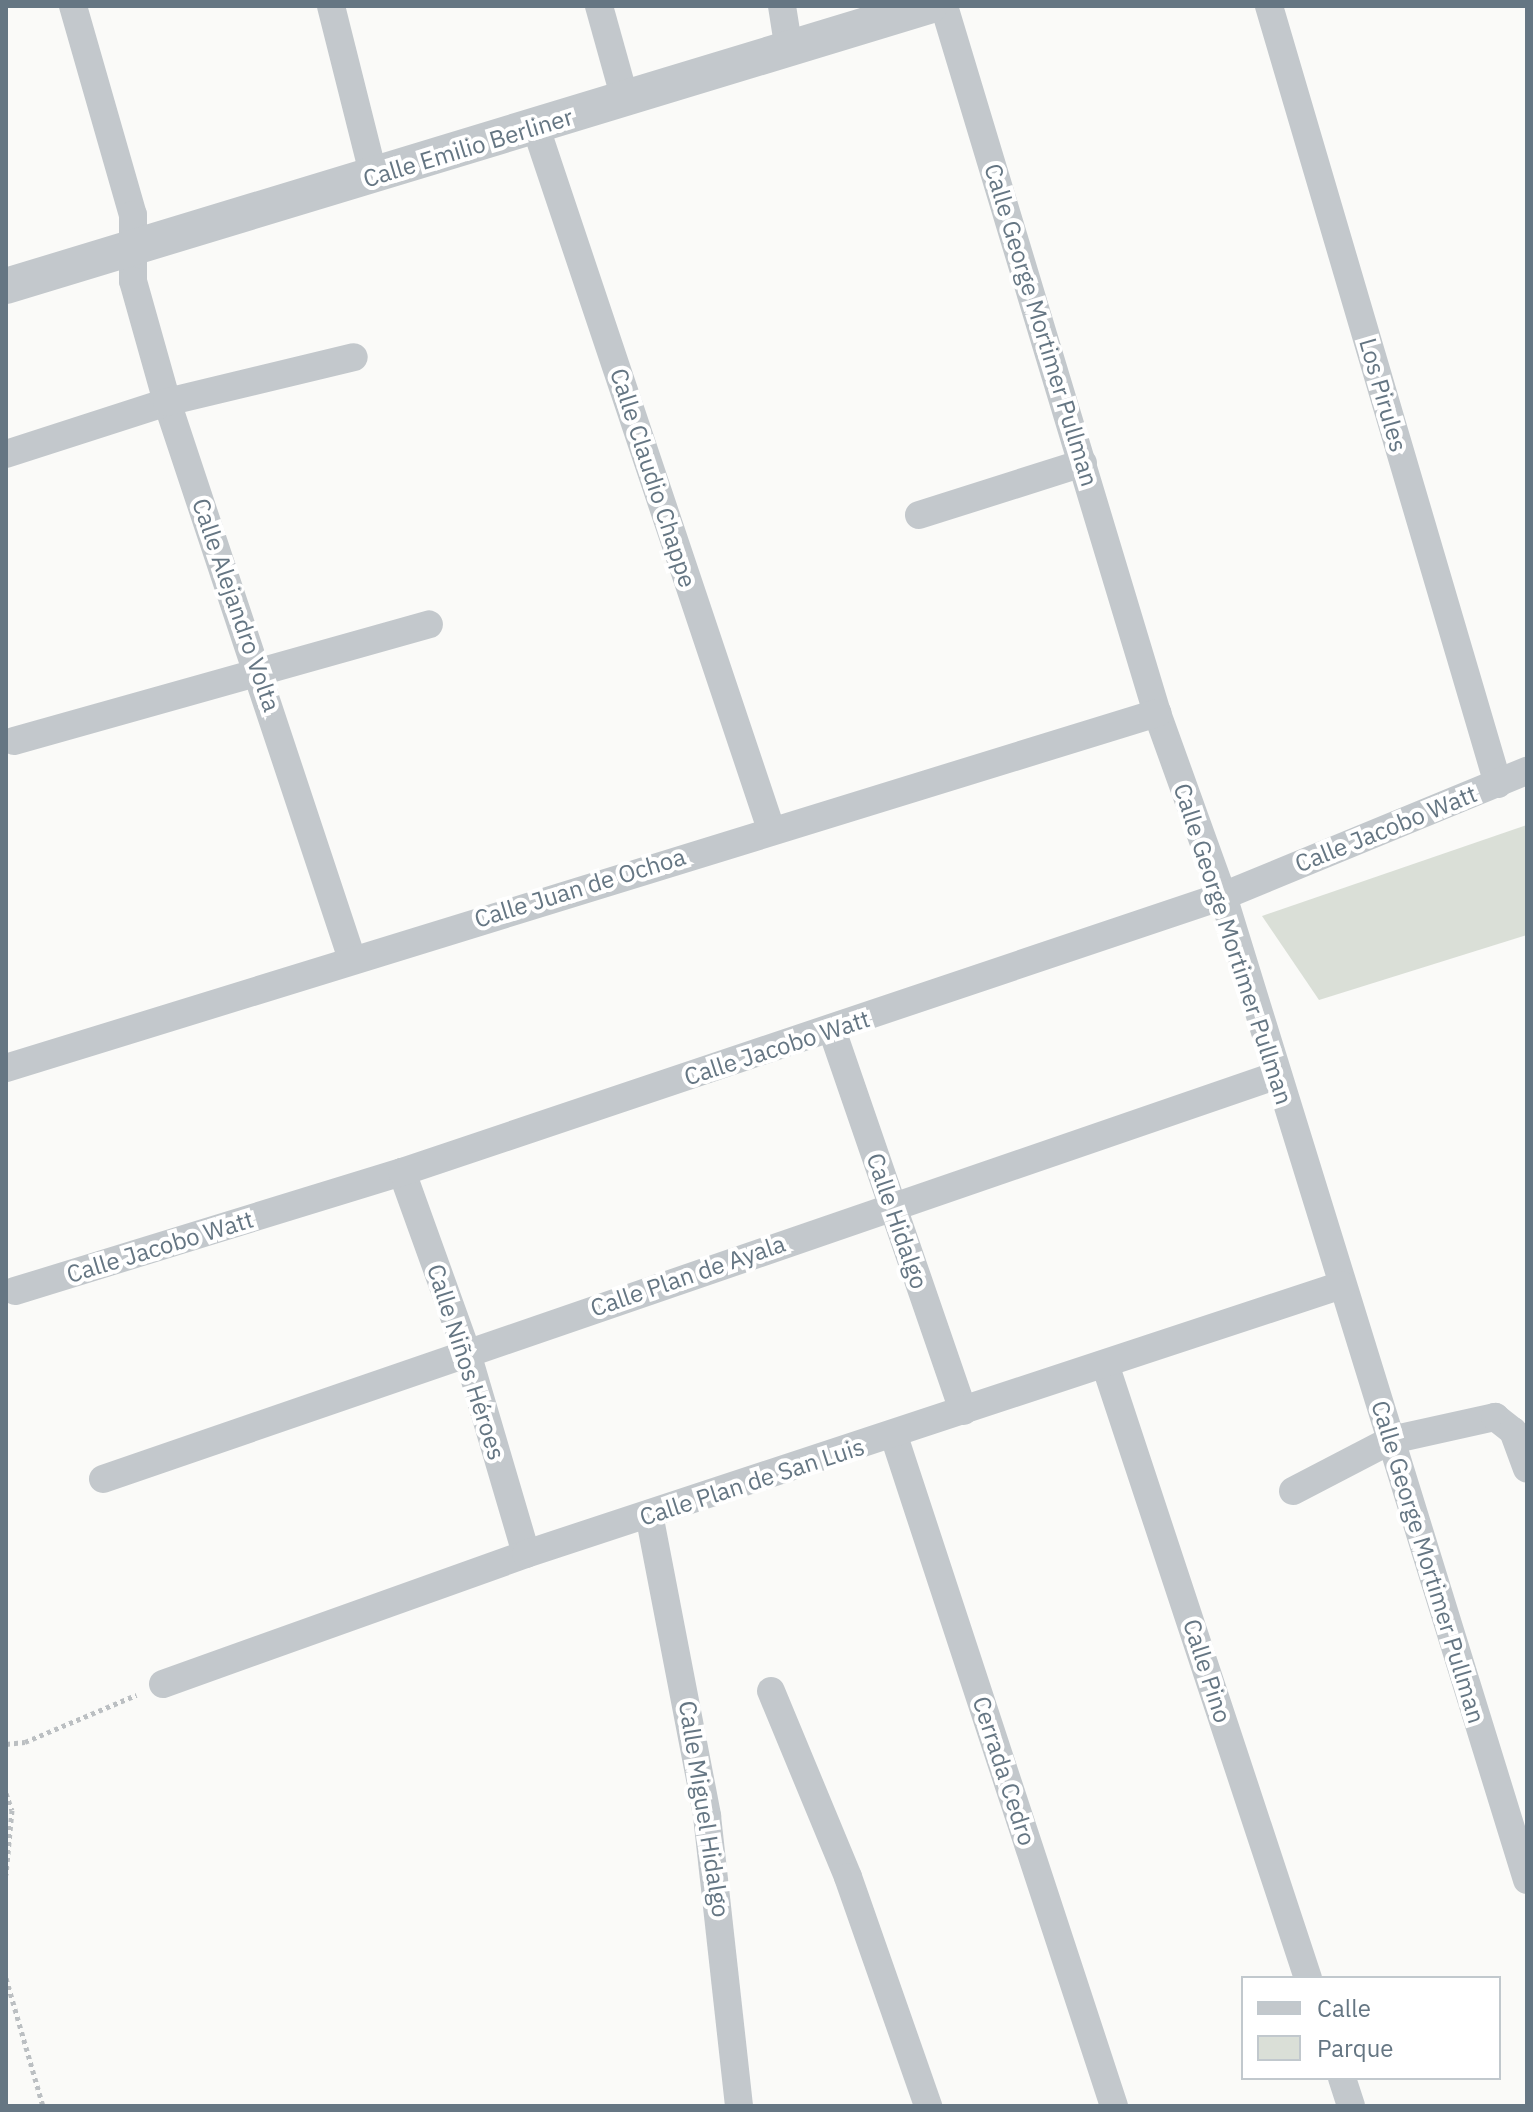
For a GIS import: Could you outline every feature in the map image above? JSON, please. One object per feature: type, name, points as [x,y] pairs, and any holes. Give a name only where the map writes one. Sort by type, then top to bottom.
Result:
[{"type":"street","name":"Calle Alejandro Volta","points":[[73,6],[133,215],[136,249],[133,281],[167,402],[259,670],[352,959]]},
{"type":"street","points":[[331,6],[374,177]]},
{"type":"street","points":[[599,6],[625,99]]},
{"type":"street","points":[[782,6],[789,50]]},
{"type":"street","name":"Calle Emilio Berliner","points":[[6,286],[536,128],[929,6]]},
{"type":"street","name":"Calle George Mortimer Pullman","points":[[944,6],[1157,713],[1223,896],[1275,1076],[1527,1880]]},
{"type":"street","name":"Los Pirules","points":[[1269,6],[1498,784]]},
{"type":"street","name":"Calle Claudio Chappe","points":[[536,128],[771,829]]},
{"type":"street","points":[[6,454],[167,402],[354,357]]},
{"type":"street","points":[[919,515],[1083,463]]},
{"type":"street","points":[[14,741],[429,624]]},
{"type":"street","name":"Calle Juan de Ochoa","points":[[6,1068],[771,829],[1157,713]]},
{"type":"street","name":"Calle Jacobo Watt","points":[[15,1291],[402,1172],[832,1030],[1223,896],[1527,771]]},
{"type":"street","name":"Calle Hidalgo","points":[[832,1030],[963,1411]]},
{"type":"street","name":"Calle Plan de Ayala","points":[[103,1479],[892,1205],[1275,1076]]},
{"type":"street","name":"Calle Niños Héroes","points":[[402,1172],[467,1353],[526,1554]]},
{"type":"street","name":"Calle Plan de San Luis","points":[[163,1684],[526,1554],[894,1436],[1342,1285]]},
{"type":"street","name":"Calle Pino","points":[[1105,1364],[1307,1976]]},
{"type":"street","points":[[1293,1491],[1391,1440],[1495,1417],[1513,1431],[1527,1469]]},
{"type":"street","name":"Cerrada Cedro","points":[[894,1436],[1114,2106]]},
{"type":"street","name":"Calle Miguel Hidalgo","points":[[649,1514],[707,1816],[739,2106]]},
{"type":"street","points":[[771,1691],[848,1877],[928,2106]]},
{"type":"street","points":[[1343,2080],[1351,2106]]},
{"type":"path","points":[[6,1744],[25,1742],[163,1684]]},
{"type":"path","points":[[6,1793],[12,1810],[6,1875]]},
{"type":"path","points":[[6,1978],[43,2106]]},
{"type":"green space","points":[[1527,825],[1527,935],[1319,1000],[1262,916]]}]
